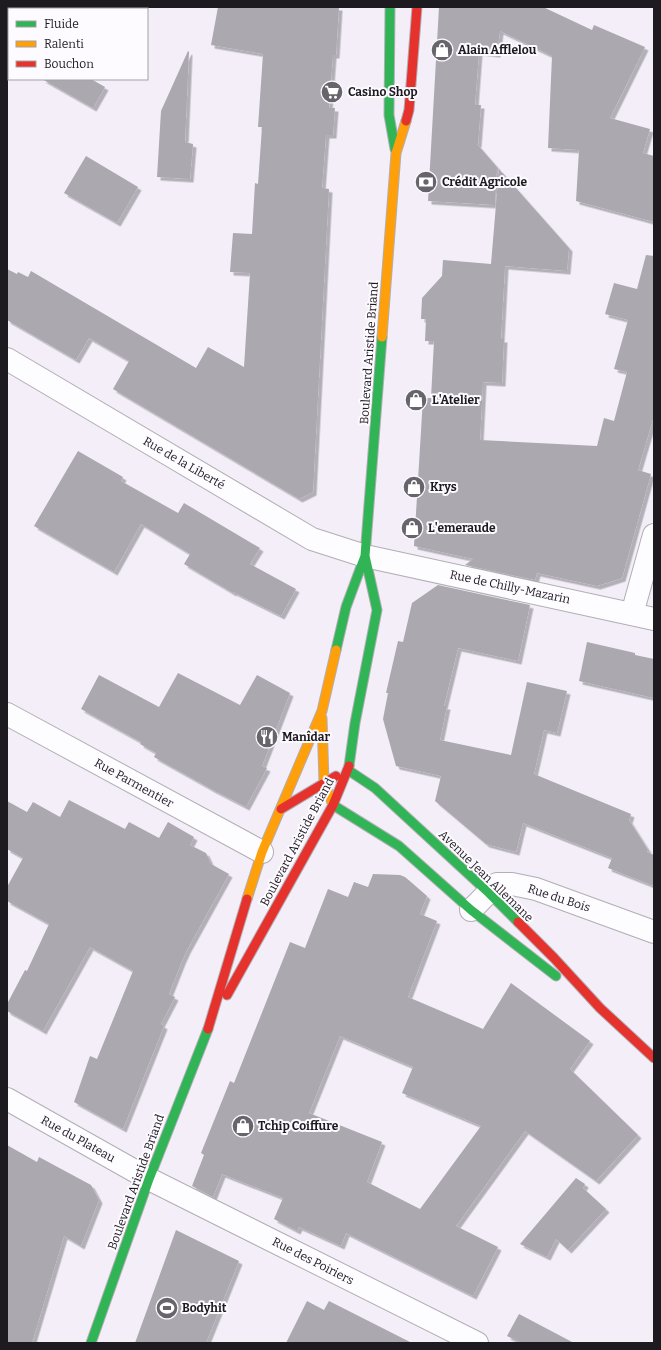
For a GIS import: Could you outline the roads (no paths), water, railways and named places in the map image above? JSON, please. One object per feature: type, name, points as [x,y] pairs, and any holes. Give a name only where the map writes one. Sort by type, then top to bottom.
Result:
[{"type":"main road","name":"Boulevard Aristide Briand","points":[[390,7],[389,114],[396,153]]},
{"type":"main road","name":"Boulevard Aristide Briand","points":[[90,1343],[150,1179],[207,1031],[262,852],[322,711],[346,607],[365,556],[396,153],[409,110],[418,7]]},
{"type":"main road","name":"Boulevard Aristide Briand","points":[[207,1031],[333,805],[348,770],[355,723],[377,610],[365,556]]},
{"type":"main road","points":[[322,711],[324,782],[333,805]]},
{"type":"main road","points":[[281,809],[324,782],[348,770]]},
{"type":"main road","name":"Avenue Jean Allemane","points":[[348,770],[375,788],[489,893],[554,958],[600,1008],[654,1058]]},
{"type":"main road","name":"Avenue Jean Allemane","points":[[333,805],[399,846],[471,910],[545,968],[600,1008]]},
{"type":"street","name":"Rue de la Liberté","points":[[7,359],[312,539],[365,556]]},
{"type":"street","points":[[632,614],[654,535]]},
{"type":"street","name":"Rue de Chilly-Mazarin","points":[[365,556],[654,619]]},
{"type":"street","name":"Rue Parmentier","points":[[7,714],[262,852]]},
{"type":"street","name":"Rue du Bois","points":[[471,910],[497,884],[512,884],[536,889],[654,932]]},
{"type":"street","name":"Rue du Plateau","points":[[7,1099],[150,1179]]},
{"type":"street","name":"Rue des Poiriers","points":[[150,1179],[477,1343]]},
{"type":"place","name":"Alain Afflelou","points":[[442,50]]},
{"type":"place","name":"Casino Shop","points":[[332,92]]},
{"type":"place","name":"Crédit Agricole","points":[[426,182]]},
{"type":"place","name":"L'Atelier","points":[[416,400]]},
{"type":"place","name":"Krys","points":[[414,487]]},
{"type":"place","name":"L'emeraude","points":[[412,528]]},
{"type":"place","name":"Manîdar","points":[[267,737]]},
{"type":"place","name":"Tchip Coiffure","points":[[243,1126]]},
{"type":"place","name":"Bodyhit","points":[[167,1308]]}]
